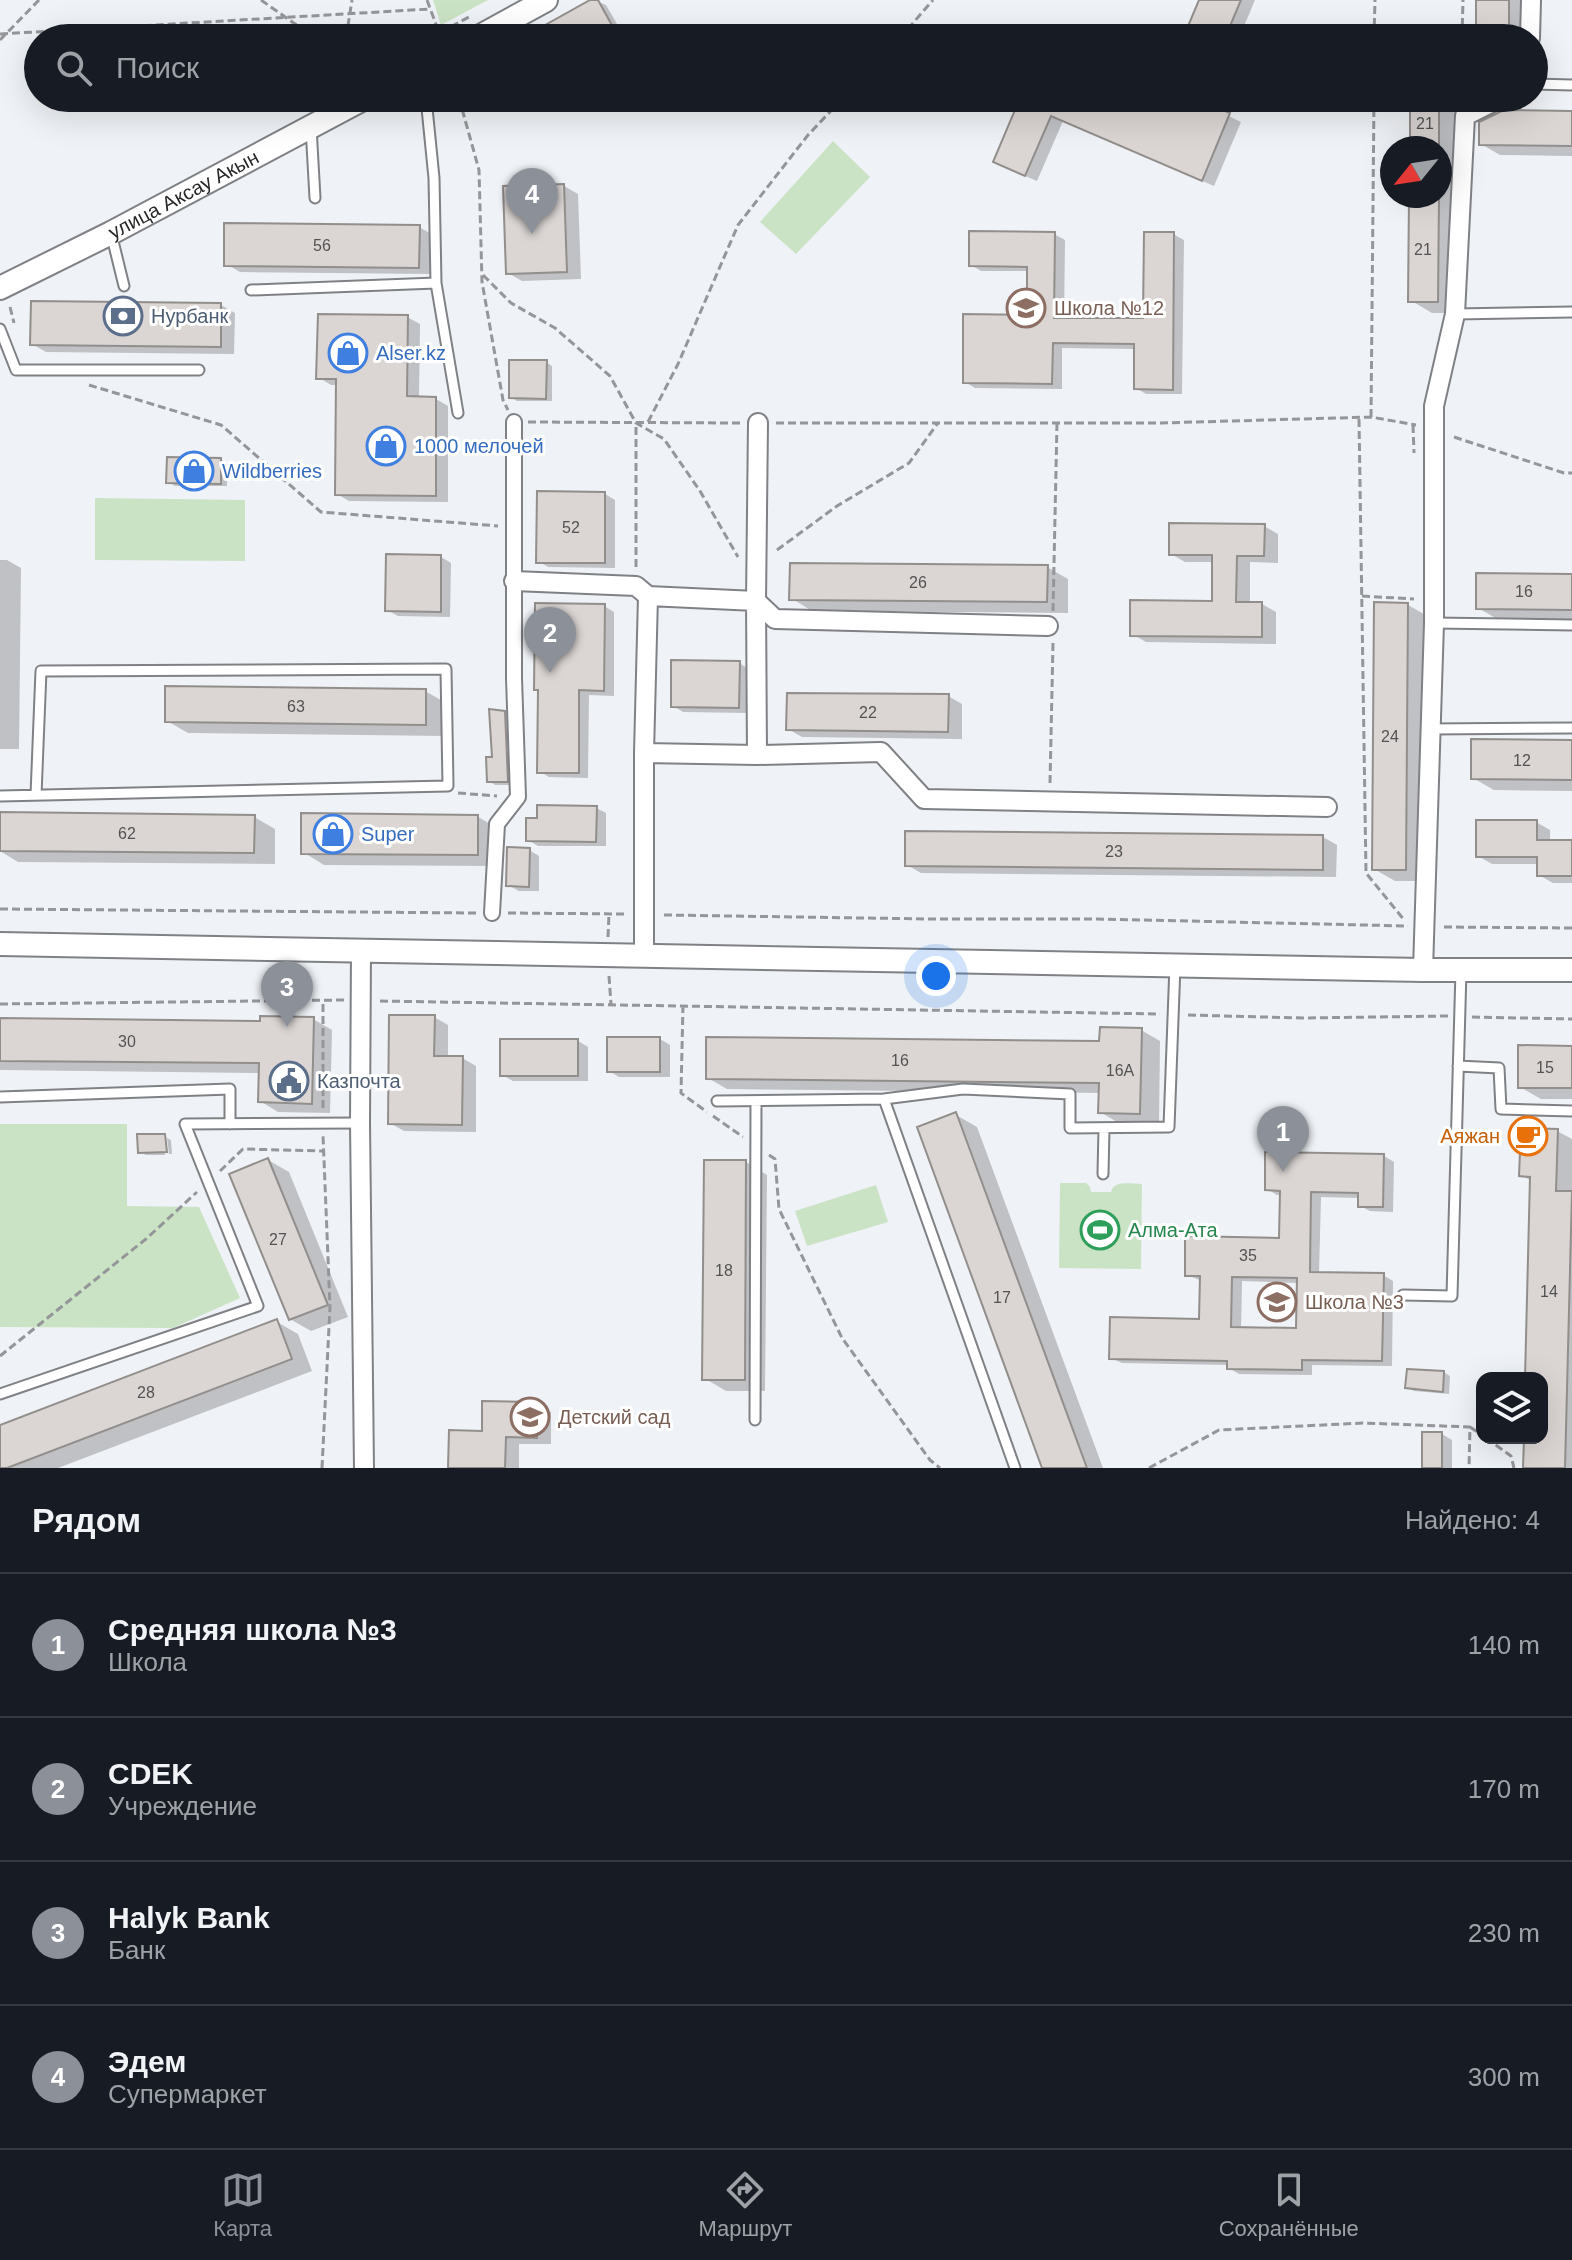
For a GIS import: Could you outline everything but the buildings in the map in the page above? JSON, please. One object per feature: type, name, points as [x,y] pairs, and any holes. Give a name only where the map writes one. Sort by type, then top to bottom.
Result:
[{"type":"street","points":[[502,24],[546,0]]},
{"type":"street","points":[[1530,24],[1531,0]]},
{"type":"street","name":"улица Аксау Акын","points":[[4,295],[111,233],[311,127],[348,112]]},
{"type":"street","points":[[1423,970],[1416,926],[1434,623],[1434,406],[1455,314],[1465,116],[1473,112]]},
{"type":"street","points":[[492,913],[497,824],[518,797],[514,422]]},
{"type":"street","points":[[757,755],[756,601],[749,571],[758,423]]},
{"type":"street","points":[[514,581],[756,601],[775,619],[1048,626]]},
{"type":"street","points":[[642,591],[644,955]]},
{"type":"street","points":[[644,753],[757,755],[881,752],[924,799],[1327,807]]},
{"type":"street","points":[[0,944],[1423,970],[1572,970]]},
{"type":"street","points":[[361,950],[364,1468]]},
{"type":"lane","points":[[1548,84],[1572,85]]},
{"type":"lane","points":[[427,112],[434,178],[436,283],[458,413]]},
{"type":"lane","points":[[311,127],[315,198]]},
{"type":"lane","points":[[111,233],[124,286]]},
{"type":"lane","points":[[251,290],[436,283]]},
{"type":"lane","points":[[1455,314],[1572,312]]},
{"type":"lane","points":[[0,329],[16,370],[199,370]]},
{"type":"lane","points":[[1434,623],[1572,625]]},
{"type":"lane","points":[[0,796],[448,786],[446,669],[41,671],[36,795]]},
{"type":"lane","points":[[1430,729],[1572,728]]},
{"type":"lane","points":[[717,1101],[884,1099],[963,1089],[1070,1094],[1070,1128],[1169,1127],[1175,965]]},
{"type":"lane","points":[[1403,1295],[1452,1296],[1461,970]]},
{"type":"lane","points":[[1458,1066],[1499,1068],[1501,1109],[1572,1111]]},
{"type":"lane","points":[[0,1097],[230,1089],[230,1124]]},
{"type":"lane","points":[[884,1099],[1015,1468]]},
{"type":"lane","points":[[755,1420],[756,1101]]},
{"type":"lane","points":[[0,1394],[258,1306],[185,1124],[360,1123]]},
{"type":"lane","points":[[1103,1174],[1104,1128]]},
{"type":"path","points":[[7,34],[39,0]]},
{"type":"path","points":[[261,0],[297,24]]},
{"type":"path","points":[[348,24],[352,0]]},
{"type":"path","points":[[427,0],[436,24]]},
{"type":"path","points":[[913,24],[933,0]]},
{"type":"path","points":[[1374,24],[1375,0]]},
{"type":"path","points":[[1462,24],[1463,0]]},
{"type":"path","points":[[172,24],[430,9]]},
{"type":"path","points":[[0,37],[24,33]]},
{"type":"path","points":[[463,112],[479,170],[482,274],[503,400],[514,422],[1161,423],[1371,417],[1434,431],[1572,473]]},
{"type":"path","points":[[648,422],[678,364],[738,225],[830,112]]},
{"type":"path","points":[[1371,417],[1374,112]]},
{"type":"path","points":[[482,274],[511,303],[555,328],[610,376],[636,423],[642,591]]},
{"type":"path","points":[[4,295],[15,327]]},
{"type":"path","points":[[60,370],[93,387],[221,425],[321,512],[514,528]]},
{"type":"path","points":[[1359,417],[1366,873],[1416,926]]},
{"type":"path","points":[[636,423],[664,439],[749,571],[837,506],[909,463],[938,423]]},
{"type":"path","points":[[1362,596],[1434,599]]},
{"type":"path","points":[[448,786],[459,794],[518,797]]},
{"type":"path","points":[[0,909],[1098,919],[1572,928]]},
{"type":"path","points":[[1409,911],[1416,926]]},
{"type":"path","points":[[322,1468],[330,1307],[323,1151],[323,1000]]},
{"type":"path","points":[[0,1004],[361,1000],[1303,1018],[1459,1016],[1572,1019]]},
{"type":"path","points":[[683,1005],[681,1093],[775,1159],[779,1209],[842,1338],[930,1460],[940,1468]]},
{"type":"path","points":[[0,1356],[146,1239],[243,1149],[323,1151]]},
{"type":"path","points":[[1149,1468],[1219,1430],[1363,1423],[1470,1427],[1476,1431]]},
{"type":"path","points":[[1469,1468],[1470,1427]]},
{"type":"path","points":[[1494,1444],[1511,1456],[1514,1468]]},
{"type":"green space","points":[[433,0],[488,0],[443,24]]},
{"type":"green space","points":[[833,141],[870,177],[796,254],[760,222]]},
{"type":"green space","points":[[95,498],[245,500],[245,561],[95,560]]},
{"type":"green space","points":[[0,1124],[127,1124],[127,1206],[199,1207],[240,1298],[173,1328],[0,1327]]},
{"type":"green space","name":"Алма-Ата","points":[[1060,1183],[1086,1183],[1091,1192],[1111,1192],[1115,1186],[1142,1184],[1141,1269],[1059,1268]]},
{"type":"green space","points":[[876,1185],[888,1222],[807,1246],[795,1211]]},
{"type":"place","name":"Эдем","points":[[532,234]]},
{"type":"place","name":"Школа №12","points":[[1026,308]]},
{"type":"place","name":"Нурбанк","points":[[123,316]]},
{"type":"place","name":"Alser.kz","points":[[348,353]]},
{"type":"place","name":"1000 мелочей","points":[[386,446]]},
{"type":"place","name":"Wildberries","points":[[194,471]]},
{"type":"place","name":"CDEK","points":[[550,673]]},
{"type":"place","name":"Super","points":[[333,834]]},
{"type":"place","name":"Halyk Bank","points":[[287,1027]]},
{"type":"place","name":"Казпочта","points":[[289,1081]]},
{"type":"place","name":"Аяжан","points":[[1528,1136]]},
{"type":"place","name":"Средняя школа №3","points":[[1283,1172]]},
{"type":"place","name":"Алма-Ата","points":[[1100,1230]]},
{"type":"place","name":"Школа №3","points":[[1277,1302]]},
{"type":"place","name":"Детский сад","points":[[530,1417]]}]
